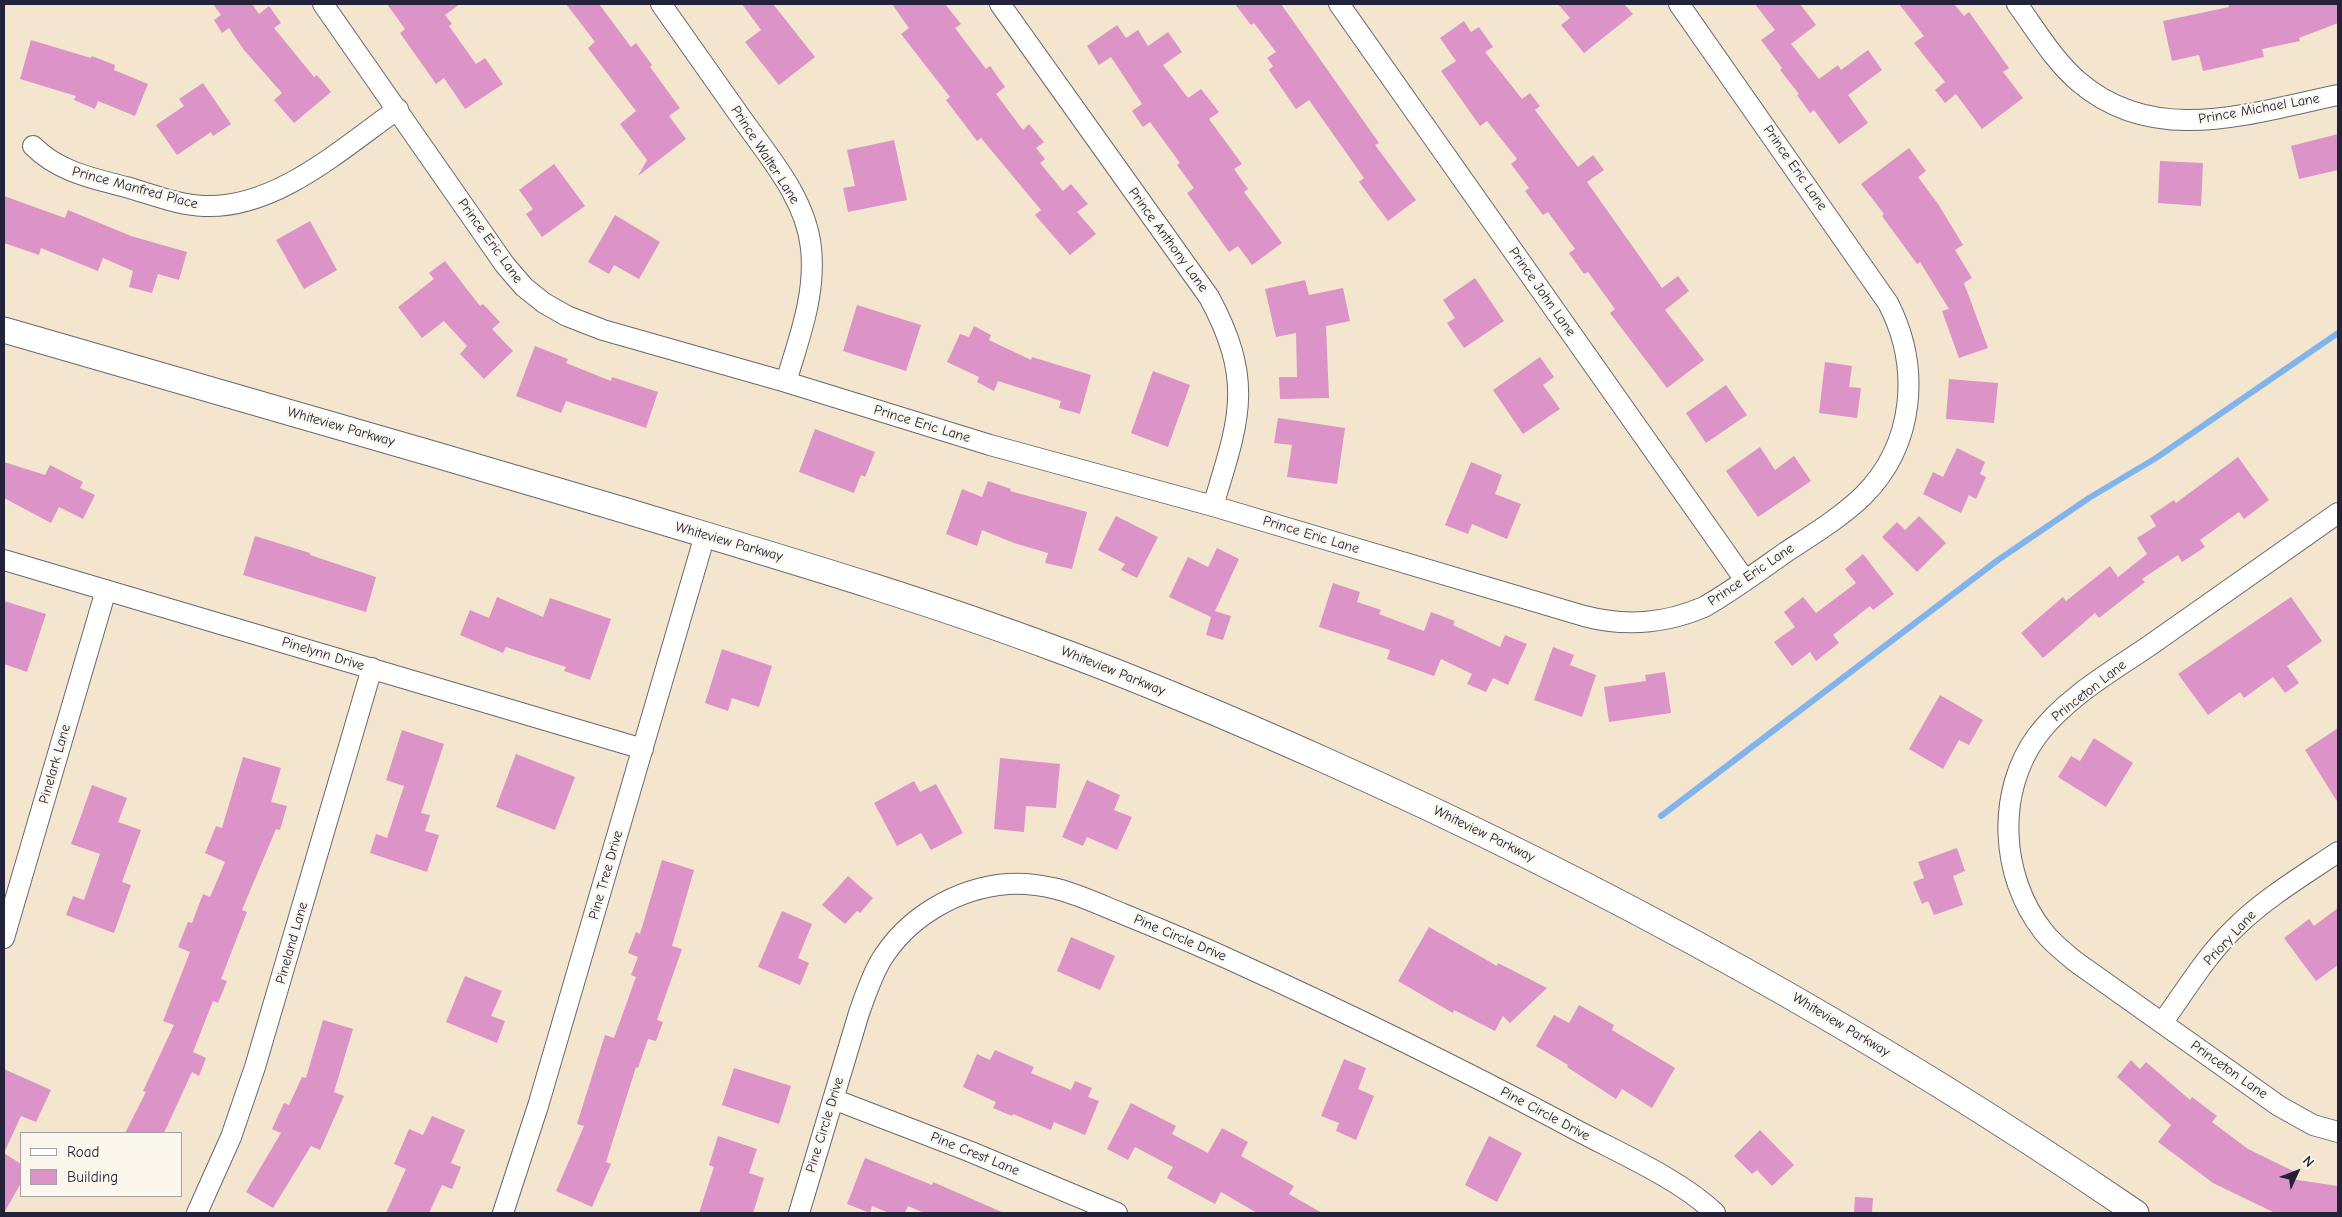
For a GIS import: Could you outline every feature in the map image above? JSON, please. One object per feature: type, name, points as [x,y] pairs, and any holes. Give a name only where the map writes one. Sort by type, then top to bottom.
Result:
[{"type":"street","name":"Prince Eric Lane","points":[[323,4],[505,265],[524,288],[544,303],[567,316],[603,330],[786,382],[990,444],[1213,506],[1611,622],[1648,623],[1679,616],[1709,604],[1846,511],[1872,486],[1891,458],[1902,430],[1908,403],[1908,364],[1900,328],[1877,285],[1679,4]]},
{"type":"street","name":"Prince Walter Lane","points":[[661,4],[784,178],[803,214],[811,247],[812,284],[804,325],[786,382]]},
{"type":"street","name":"Prince Anthony Lane","points":[[1000,4],[1201,286],[1226,331],[1237,369],[1239,409],[1233,440],[1213,506]]},
{"type":"street","name":"Prince John Lane","points":[[1339,4],[1745,580]]},
{"type":"street","name":"Prince Michael Lane","points":[[2017,4],[2066,70],[2094,93],[2128,111],[2165,119],[2200,121],[2227,118],[2338,95]]},
{"type":"street","name":"Prince Manfred Place","points":[[33,146],[49,160],[79,174],[190,204],[227,205],[260,197],[293,182],[398,109]]},
{"type":"street","name":"Whiteview Parkway","points":[[4,330],[846,577],[1059,650],[1268,735],[1476,829],[1628,906],[1811,1007],[1953,1092],[2136,1213]]},
{"type":"street","name":"Princeton Lane","points":[[2338,513],[2071,702],[2037,736],[2015,780],[2008,812],[2009,844],[2016,880],[2032,916],[2043,931],[2070,957],[2279,1106],[2313,1125],[2338,1132]]},
{"type":"street","name":"Pine Tree Drive","points":[[502,1213],[538,1106],[705,535]]},
{"type":"street","name":"Pinelynn Drive","points":[[4,560],[643,749]]},
{"type":"street","name":"Pinelark Lane","points":[[4,938],[106,590]]},
{"type":"street","name":"Pineland Lane","points":[[197,1213],[228,1144],[255,1067],[372,668]]},
{"type":"street","name":"Priory Lane","points":[[2162,1023],[2214,950],[2237,926],[2259,907],[2338,852]]},
{"type":"street","name":"Pine Circle Drive","points":[[799,1213],[869,986],[885,955],[900,936],[932,910],[966,893],[1005,885],[1043,886],[1077,896],[1152,926],[1386,1032],[1472,1075],[1666,1178],[1698,1199],[1714,1213]]},
{"type":"street","name":"Pine Crest Lane","points":[[833,1098],[971,1152],[1117,1213]]},
{"type":"building","points":[[213,4],[252,4],[259,14],[269,6],[281,23],[274,28],[314,77],[317,75],[331,92],[294,123],[274,100],[282,93],[244,50],[229,28],[222,33],[214,20],[221,15]]},
{"type":"building","points":[[387,4],[460,4],[445,15],[452,24],[449,26],[476,64],[485,58],[503,84],[465,109],[444,78],[436,84],[400,33],[405,29]]},
{"type":"building","points":[[566,4],[599,4],[631,47],[636,43],[652,65],[650,67],[680,108],[669,116],[686,139],[638,176],[647,160],[620,124],[636,111],[588,48],[595,42]]},
{"type":"building","points":[[742,4],[773,4],[815,57],[779,85],[745,42],[761,30]]},
{"type":"building","points":[[892,4],[945,4],[961,24],[955,28],[986,69],[990,66],[1005,87],[996,94],[1023,130],[1029,124],[1044,142],[1036,148],[1045,159],[1040,163],[1063,191],[1071,184],[1088,204],[1077,212],[1096,234],[1070,255],[1035,215],[1041,210],[981,138],[977,141],[946,100],[950,97],[901,34],[909,28]]},
{"type":"building","points":[[1235,4],[1281,4],[1379,143],[1375,145],[1416,200],[1388,221],[1359,182],[1364,178],[1309,100],[1296,109],[1269,70],[1273,66],[1267,58],[1276,52],[1254,23],[1251,25]]},
{"type":"building","points":[[1558,4],[1624,4],[1633,14],[1584,53],[1561,25],[1570,18]]},
{"type":"building","points":[[1755,4],[1800,4],[1816,25],[1791,44],[1819,79],[1838,65],[1841,70],[1868,50],[1882,70],[1848,95],[1868,123],[1839,144],[1814,110],[1810,113],[1797,95],[1799,94],[1780,70],[1782,68],[1761,40],[1775,30]]},
{"type":"building","points":[[1899,4],[1954,4],[1964,16],[1969,12],[2009,68],[2003,72],[2023,98],[1982,129],[1956,94],[1945,103],[1935,90],[1945,82],[1914,43],[1924,36]]},
{"type":"building","points":[[2228,4],[2338,4],[2338,23],[2299,38],[2300,41],[2262,49],[2264,57],[2226,66],[2203,71],[2199,55],[2172,61],[2163,21],[2229,7]]},
{"type":"building","points":[[1464,21],[1471,32],[1479,27],[1493,47],[1485,52],[1522,99],[1530,93],[1540,106],[1535,110],[1578,167],[1593,155],[1604,170],[1587,182],[1662,288],[1678,276],[1689,291],[1665,310],[1704,360],[1667,388],[1610,313],[1615,309],[1588,272],[1584,274],[1569,253],[1575,249],[1548,212],[1543,215],[1525,191],[1529,188],[1511,164],[1517,159],[1487,121],[1480,126],[1441,71],[1456,61],[1440,38]]},
{"type":"building","points":[[1117,25],[1126,38],[1138,30],[1148,46],[1168,32],[1182,52],[1163,65],[1188,98],[1201,89],[1219,112],[1209,119],[1242,164],[1234,169],[1248,189],[1244,192],[1282,243],[1252,265],[1238,246],[1229,252],[1187,193],[1194,188],[1177,165],[1180,163],[1150,122],[1143,127],[1132,111],[1142,104],[1111,57],[1099,65],[1087,46]]},
{"type":"building","points":[[31,40],[91,58],[92,56],[115,65],[114,70],[148,84],[135,116],[98,101],[95,109],[74,100],[76,96],[20,79]]},
{"type":"building","points":[[203,83],[231,124],[213,136],[211,132],[177,155],[156,125],[184,106],[179,99]]},
{"type":"building","points":[[2338,134],[2338,170],[2299,179],[2291,146]]},
{"type":"building","points":[[894,140],[907,200],[848,212],[843,188],[855,186],[847,150]]},
{"type":"building","points":[[1909,148],[1926,171],[1918,177],[1938,204],[1963,245],[1955,250],[1972,278],[1964,283],[1988,348],[1959,358],[1942,311],[1949,309],[1920,262],[1917,264],[1882,216],[1884,214],[1861,184]]},
{"type":"building","points":[[2160,161],[2203,163],[2201,206],[2158,203]]},
{"type":"building","points":[[554,164],[585,206],[542,237],[526,214],[533,209],[519,190]]},
{"type":"building","points":[[4,196],[65,218],[68,210],[131,236],[187,252],[179,280],[158,274],[152,293],[129,287],[133,271],[103,258],[98,271],[41,248],[39,255],[4,243]]},
{"type":"building","points":[[615,215],[660,242],[639,279],[614,265],[609,274],[588,262]]},
{"type":"building","points":[[310,221],[337,270],[304,289],[276,240]]},
{"type":"building","points":[[445,261],[480,306],[483,304],[500,322],[492,329],[513,351],[484,379],[460,354],[467,346],[444,321],[422,338],[398,307],[434,279],[429,273]]},
{"type":"building","points":[[1475,278],[1504,321],[1464,348],[1447,323],[1455,318],[1443,300]]},
{"type":"building","points":[[1305,280],[1309,295],[1343,288],[1350,321],[1326,326],[1329,398],[1280,399],[1279,377],[1297,377],[1296,333],[1276,337],[1265,289]]},
{"type":"building","points":[[857,305],[921,325],[906,371],[843,351]]},
{"type":"building","points":[[974,326],[991,335],[989,340],[1031,360],[1032,357],[1091,375],[1080,414],[1059,408],[1061,401],[998,381],[994,391],[977,382],[979,377],[947,362],[960,334],[969,337]]},
{"type":"building","points":[[535,346],[568,359],[566,363],[611,381],[612,377],[658,392],[646,428],[566,401],[561,413],[516,396]]},
{"type":"building","points":[[1540,357],[1554,377],[1543,385],[1560,409],[1523,434],[1493,390]]},
{"type":"building","points":[[1825,362],[1852,366],[1849,387],[1861,388],[1857,418],[1819,413]]},
{"type":"building","points":[[1153,371],[1190,385],[1168,447],[1131,433]]},
{"type":"building","points":[[1949,379],[1998,383],[1994,423],[1946,419]]},
{"type":"building","points":[[1726,385],[1747,415],[1706,443],[1686,413]]},
{"type":"building","points":[[1278,418],[1345,428],[1337,484],[1287,477],[1292,445],[1274,443]]},
{"type":"building","points":[[815,429],[875,452],[865,477],[861,475],[854,493],[799,472]]},
{"type":"building","points":[[1760,447],[1775,470],[1794,456],[1811,481],[1758,517],[1726,471]]},
{"type":"building","points":[[1957,448],[1985,462],[1980,474],[1986,477],[1976,499],[1969,495],[1961,513],[1923,494],[1933,472],[1943,477]]},
{"type":"building","points":[[2238,457],[2269,500],[2244,519],[2239,512],[2200,540],[2205,547],[2182,562],[2178,555],[2142,579],[2145,582],[2099,618],[2095,613],[2043,658],[2021,633],[2063,597],[2066,601],[2110,566],[2118,577],[2147,554],[2137,538],[2156,526],[2150,516],[2174,500],[2176,503]]},
{"type":"building","points":[[4,462],[45,475],[50,465],[83,482],[80,488],[95,495],[83,519],[59,507],[51,523],[4,498]]},
{"type":"building","points":[[1471,462],[1502,475],[1495,494],[1521,504],[1507,539],[1472,524],[1468,534],[1445,525]]},
{"type":"building","points":[[988,481],[1011,489],[1010,491],[1087,512],[1072,569],[1045,563],[1048,553],[1014,543],[982,530],[977,546],[946,534],[962,489],[982,497]]},
{"type":"building","points":[[1116,516],[1158,537],[1137,578],[1121,570],[1125,564],[1098,550]]},
{"type":"building","points":[[1919,516],[1946,543],[1917,572],[1882,537],[1897,522],[1905,530]]},
{"type":"building","points":[[255,536],[310,553],[310,555],[376,577],[366,612],[243,575]]},
{"type":"building","points":[[1217,548],[1239,559],[1215,611],[1231,616],[1223,640],[1206,635],[1211,617],[1169,597],[1188,557],[1208,567]]},
{"type":"building","points":[[1863,554],[1894,594],[1873,610],[1870,606],[1833,635],[1839,643],[1816,661],[1810,652],[1792,666],[1774,642],[1795,627],[1784,612],[1803,597],[1816,613],[1856,583],[1845,569]]},
{"type":"building","points":[[1333,583],[1360,592],[1357,602],[1381,610],[1379,614],[1424,631],[1431,612],[1455,621],[1453,625],[1500,647],[1505,635],[1527,644],[1508,685],[1493,678],[1486,692],[1467,684],[1472,674],[1441,659],[1434,676],[1387,659],[1390,650],[1319,627]]},
{"type":"building","points":[[497,597],[543,617],[550,598],[611,619],[590,680],[564,671],[566,667],[506,647],[503,653],[460,635],[470,610],[489,618]]},
{"type":"building","points":[[2291,597],[2322,641],[2287,666],[2299,683],[2285,693],[2273,677],[2244,698],[2240,692],[2208,715],[2178,674]]},
{"type":"building","points":[[4,601],[46,614],[27,672],[4,664]]},
{"type":"building","points":[[1553,647],[1574,655],[1570,665],[1596,675],[1582,717],[1534,700]]},
{"type":"building","points":[[722,649],[772,666],[759,707],[732,698],[728,711],[705,703]]},
{"type":"building","points":[[1665,672],[1671,713],[1609,722],[1604,687],[1646,681],[1645,675]]},
{"type":"building","points":[[1940,695],[1983,720],[1969,745],[1959,740],[1943,769],[1909,749]]},
{"type":"building","points":[[2338,728],[2338,803],[2305,750]]},
{"type":"building","points":[[402,730],[444,744],[421,813],[430,815],[425,831],[439,835],[427,872],[370,853],[376,834],[387,838],[404,786],[386,780]]},
{"type":"building","points":[[2094,738],[2133,763],[2106,807],[2058,777],[2071,756],[2080,761]]},
{"type":"building","points":[[516,754],[575,777],[555,830],[496,807]]},
{"type":"building","points":[[243,757],[281,768],[271,802],[287,806],[280,830],[276,829],[242,910],[247,912],[221,979],[227,981],[218,1003],[213,1001],[193,1052],[206,1058],[199,1076],[192,1072],[164,1132],[126,1132],[146,1092],[143,1091],[174,1025],[163,1021],[190,952],[178,947],[188,922],[192,923],[203,894],[210,897],[225,862],[205,853],[216,826],[222,828]]},
{"type":"building","points":[[1000,758],[1060,764],[1056,808],[1026,806],[1024,832],[994,829]]},
{"type":"building","points":[[1087,780],[1120,795],[1114,810],[1132,817],[1117,850],[1087,837],[1083,846],[1062,837]]},
{"type":"building","points":[[914,781],[920,792],[936,784],[963,833],[931,850],[921,833],[897,846],[874,803]]},
{"type":"building","points":[[92,785],[127,798],[118,822],[141,830],[122,882],[131,885],[114,933],[66,915],[73,896],[84,900],[100,854],[71,844]]},
{"type":"building","points":[[1957,848],[1965,871],[1953,876],[1963,905],[1934,915],[1928,901],[1922,904],[1913,882],[1924,878],[1918,862]]},
{"type":"building","points":[[662,860],[694,870],[672,946],[682,949],[657,1020],[663,1022],[656,1041],[648,1039],[638,1068],[636,1067],[606,1162],[611,1164],[592,1207],[556,1191],[584,1126],[577,1124],[605,1035],[614,1038],[636,977],[631,975],[638,957],[628,953],[636,932],[640,934]]},
{"type":"building","points":[[848,876],[873,898],[860,913],[857,911],[845,924],[822,905]]},
{"type":"building","points":[[2338,908],[2338,965],[2316,981],[2284,938],[2309,919],[2314,926]]},
{"type":"building","points":[[782,911],[812,924],[798,958],[809,963],[800,985],[758,967]]},
{"type":"building","points":[[1429,927],[1497,966],[1498,963],[1547,988],[1510,1023],[1503,1016],[1495,1031],[1454,1010],[1453,1013],[1398,981]]},
{"type":"building","points":[[1071,937],[1115,956],[1100,990],[1057,971]]},
{"type":"building","points":[[465,976],[502,991],[491,1016],[505,1021],[497,1043],[446,1022]]},
{"type":"building","points":[[1579,1005],[1614,1025],[1612,1030],[1675,1068],[1652,1108],[1622,1089],[1616,1099],[1567,1067],[1568,1065],[1536,1046],[1554,1015],[1569,1023]]},
{"type":"building","points":[[323,1020],[353,1029],[334,1092],[344,1096],[320,1150],[311,1146],[273,1208],[246,1192],[281,1133],[272,1129],[284,1103],[289,1105],[302,1077],[306,1078]]},
{"type":"building","points":[[995,1050],[1034,1067],[1031,1073],[1071,1090],[1075,1081],[1092,1088],[1088,1097],[1099,1101],[1085,1135],[1054,1122],[1051,1130],[1013,1114],[1012,1116],[993,1108],[996,1102],[963,1087],[977,1054],[990,1060]]},
{"type":"building","points":[[1344,1059],[1366,1068],[1358,1089],[1374,1096],[1356,1140],[1336,1131],[1339,1123],[1321,1116]]},
{"type":"building","points":[[2131,1060],[2140,1069],[2146,1062],[2190,1100],[2192,1097],[2217,1116],[2212,1122],[2248,1149],[2295,1172],[2291,1179],[2338,1186],[2338,1213],[2275,1213],[2213,1183],[2158,1142],[2171,1125],[2117,1077]]},
{"type":"building","points":[[734,1068],[791,1086],[779,1124],[722,1105]]},
{"type":"building","points":[[4,1069],[51,1090],[36,1122],[21,1116],[4,1153]]},
{"type":"building","points":[[1131,1103],[1176,1126],[1172,1134],[1208,1153],[1222,1128],[1248,1142],[1241,1156],[1294,1186],[1289,1194],[1322,1213],[1257,1213],[1221,1192],[1215,1204],[1167,1178],[1173,1167],[1135,1147],[1128,1160],[1107,1149]]},
{"type":"building","points":[[432,1116],[465,1130],[451,1163],[461,1167],[452,1189],[442,1185],[429,1213],[386,1213],[406,1169],[394,1164],[409,1129],[423,1135]]},
{"type":"building","points":[[1760,1130],[1794,1165],[1772,1186],[1757,1170],[1752,1174],[1734,1156]]},
{"type":"building","points":[[718,1136],[757,1149],[749,1173],[764,1178],[753,1213],[699,1213],[714,1167],[709,1165]]},
{"type":"building","points":[[1489,1136],[1522,1153],[1497,1202],[1465,1185]]},
{"type":"building","points":[[4,1153],[20,1163],[20,1185],[4,1213]]},
{"type":"building","points":[[865,1158],[932,1185],[933,1182],[1004,1213],[924,1213],[908,1206],[905,1213],[889,1213],[872,1206],[870,1213],[847,1204]]},
{"type":"building","points":[[1855,1197],[1873,1198],[1872,1213],[1854,1213]]},
{"type":"waterway","points":[[1661,816],[1998,560],[2089,498],[2156,458],[2338,333]]}]
